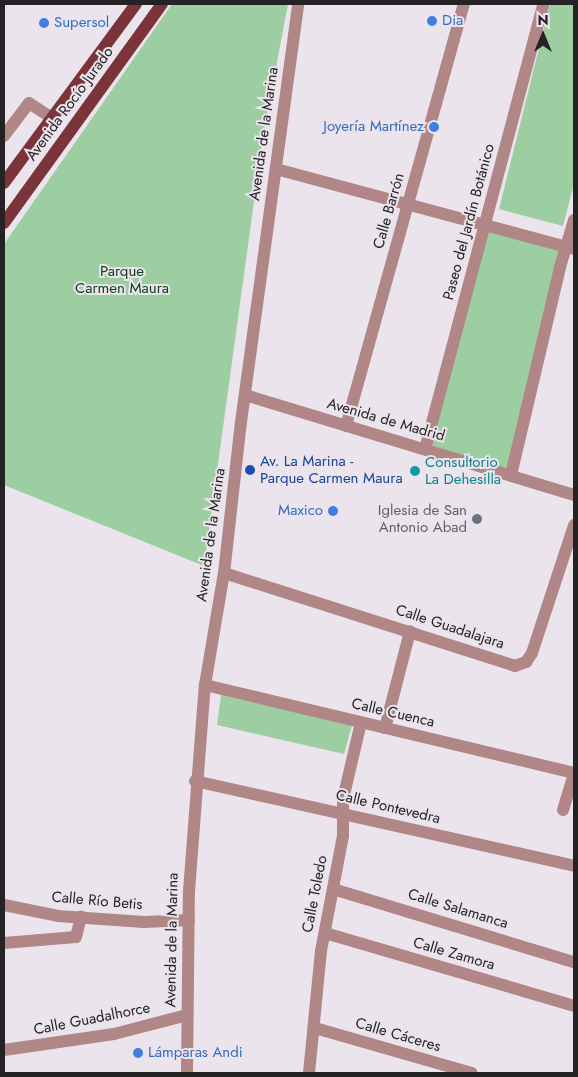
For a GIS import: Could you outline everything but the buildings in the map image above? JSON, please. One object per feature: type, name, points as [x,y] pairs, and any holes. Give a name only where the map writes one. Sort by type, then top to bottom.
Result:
[{"type":"main road","name":"Avenida Rocío Jurado","points":[[4,183],[136,4]]},
{"type":"main road","name":"Avenida Rocío Jurado","points":[[4,223],[162,4]]},
{"type":"street","name":"Avenida de la Marina","points":[[187,1073],[188,920],[195,781],[205,685],[224,573],[245,395],[298,4]]},
{"type":"street","name":"Calle Barrón","points":[[346,426],[464,4]]},
{"type":"street","name":"Paseo del Jardín Botánico","points":[[425,449],[486,226],[543,4]]},
{"type":"street","name":"Avenida Rocío Jurado","points":[[4,136],[8,120],[29,103],[52,118]]},
{"type":"street","points":[[276,169],[570,248]]},
{"type":"street","points":[[512,475],[570,248],[574,220]]},
{"type":"street","name":"Avenida de Madrid","points":[[245,395],[574,495]]},
{"type":"street","name":"Calle Guadalajara","points":[[224,573],[515,666],[526,662],[532,653],[574,525]]},
{"type":"street","points":[[385,728],[410,631]]},
{"type":"street","name":"Calle Cuenca","points":[[205,685],[574,774]]},
{"type":"street","name":"Calle Toledo","points":[[309,1073],[325,933],[343,836],[343,814],[361,722]]},
{"type":"street","points":[[563,810],[574,774]]},
{"type":"street","name":"Calle Pontevedra","points":[[195,781],[574,866]]},
{"type":"street","name":"Calle Salamanca","points":[[332,889],[574,962]]},
{"type":"street","name":"Calle Río Betis","points":[[4,905],[81,917],[144,922],[188,920]]},
{"type":"street","points":[[4,943],[76,937],[81,917]]},
{"type":"street","name":"Calle Zamora","points":[[325,933],[574,1006]]},
{"type":"street","name":"Calle Guadalhorce","points":[[4,1050],[114,1034],[187,1015]]},
{"type":"street","name":"Calle Cáceres","points":[[315,1028],[472,1073]]},
{"type":"green space","name":"Parque Carmen Maura","points":[[172,4],[288,4],[263,136],[204,566],[4,485],[4,244]]},
{"type":"green space","points":[[550,4],[574,4],[574,184],[563,226],[499,209]]},
{"type":"green space","points":[[486,226],[567,247],[511,475],[425,449]]},
{"type":"green space","points":[[221,695],[352,725],[344,754],[217,725]]},
{"type":"place","name":"Dia","points":[[432,21]]},
{"type":"place","name":"Supersol","points":[[44,23]]},
{"type":"place","name":"Joyería Martínez","points":[[434,127]]},
{"type":"place","name":"Av. La Marina - Parque Carmen Maura","points":[[250,470]]},
{"type":"place","name":"Consultorio La Dehesilla","points":[[415,471]]},
{"type":"place","name":"Maxico","points":[[333,511]]},
{"type":"place","name":"Iglesia de San Antonio Abad","points":[[477,519]]},
{"type":"place","name":"Lámparas Andi","points":[[138,1053]]}]
